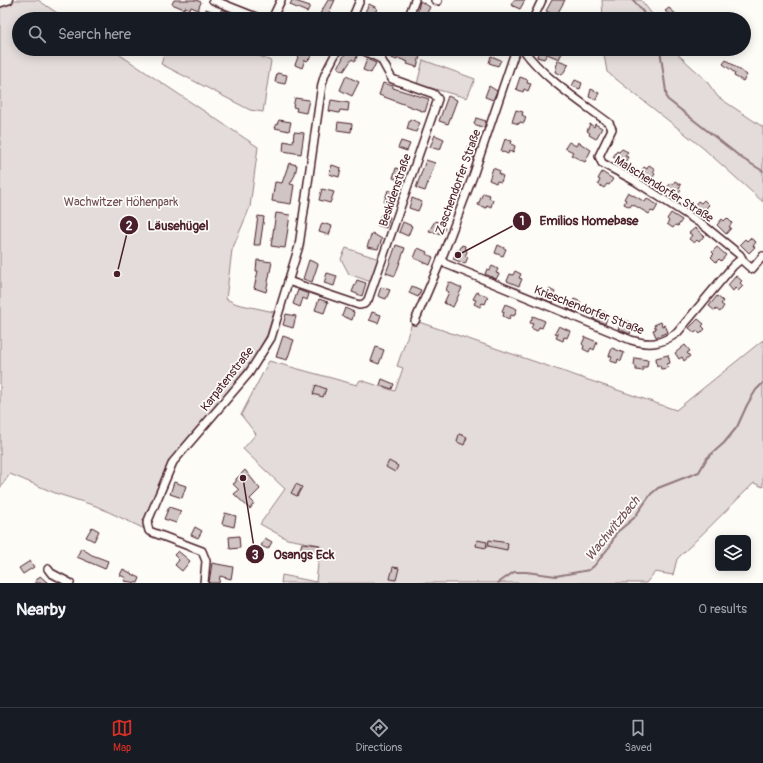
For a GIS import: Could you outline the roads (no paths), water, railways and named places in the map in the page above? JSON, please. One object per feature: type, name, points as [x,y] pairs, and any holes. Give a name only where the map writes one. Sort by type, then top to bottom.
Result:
[{"type":"street","points":[[0,3],[9,0]]},
{"type":"street","points":[[213,0],[243,12]]},
{"type":"street","points":[[275,12],[281,0]]},
{"type":"street","points":[[355,12],[360,0]]},
{"type":"street","points":[[410,12],[415,0]]},
{"type":"street","points":[[536,12],[542,0]]},
{"type":"street","name":"Karpatenstraße","points":[[204,583],[206,561],[202,551],[149,531],[147,523],[173,462],[249,373],[271,338],[299,246],[322,84],[325,74],[334,56]]},
{"type":"street","name":"Beskidenstraße","points":[[288,281],[359,305],[364,304],[368,300],[438,99],[434,94],[392,79],[381,59],[375,56]]},
{"type":"street","name":"Zaschendorfer Straße","points":[[415,321],[441,260],[473,176],[514,56]]},
{"type":"street","name":"Malschendorfer Straße","points":[[529,56],[543,72],[609,123],[612,129],[611,133],[598,156],[602,163],[635,181],[703,225],[740,255],[741,259]]},
{"type":"street","points":[[741,259],[752,269],[763,256]]},
{"type":"street","name":"Krieschendorfer Straße","points":[[441,260],[446,264],[631,340],[645,344],[656,344],[667,340],[677,333],[733,266],[741,259]]},
{"type":"street","points":[[48,569],[51,573],[70,583]]},
{"type":"waterway","points":[[633,0],[643,12]]},
{"type":"waterway","points":[[661,56],[667,99],[743,159],[763,171]]},
{"type":"waterway","name":"Wachwitzbach","points":[[498,583],[514,572],[556,576],[589,570],[610,546],[616,533],[634,518],[651,494],[658,488],[699,472],[707,458],[724,443],[737,427],[747,405],[756,390],[763,383]]},
{"type":"place","name":"Emilios Homebase","points":[[458,255]]},
{"type":"place","name":"Läusehügel","points":[[117,274]]},
{"type":"place","name":"Osangs Eck","points":[[243,478]]},
{"type":"park label","name":"Wachwitzer Höhenpark","points":[[121,202]]}]
